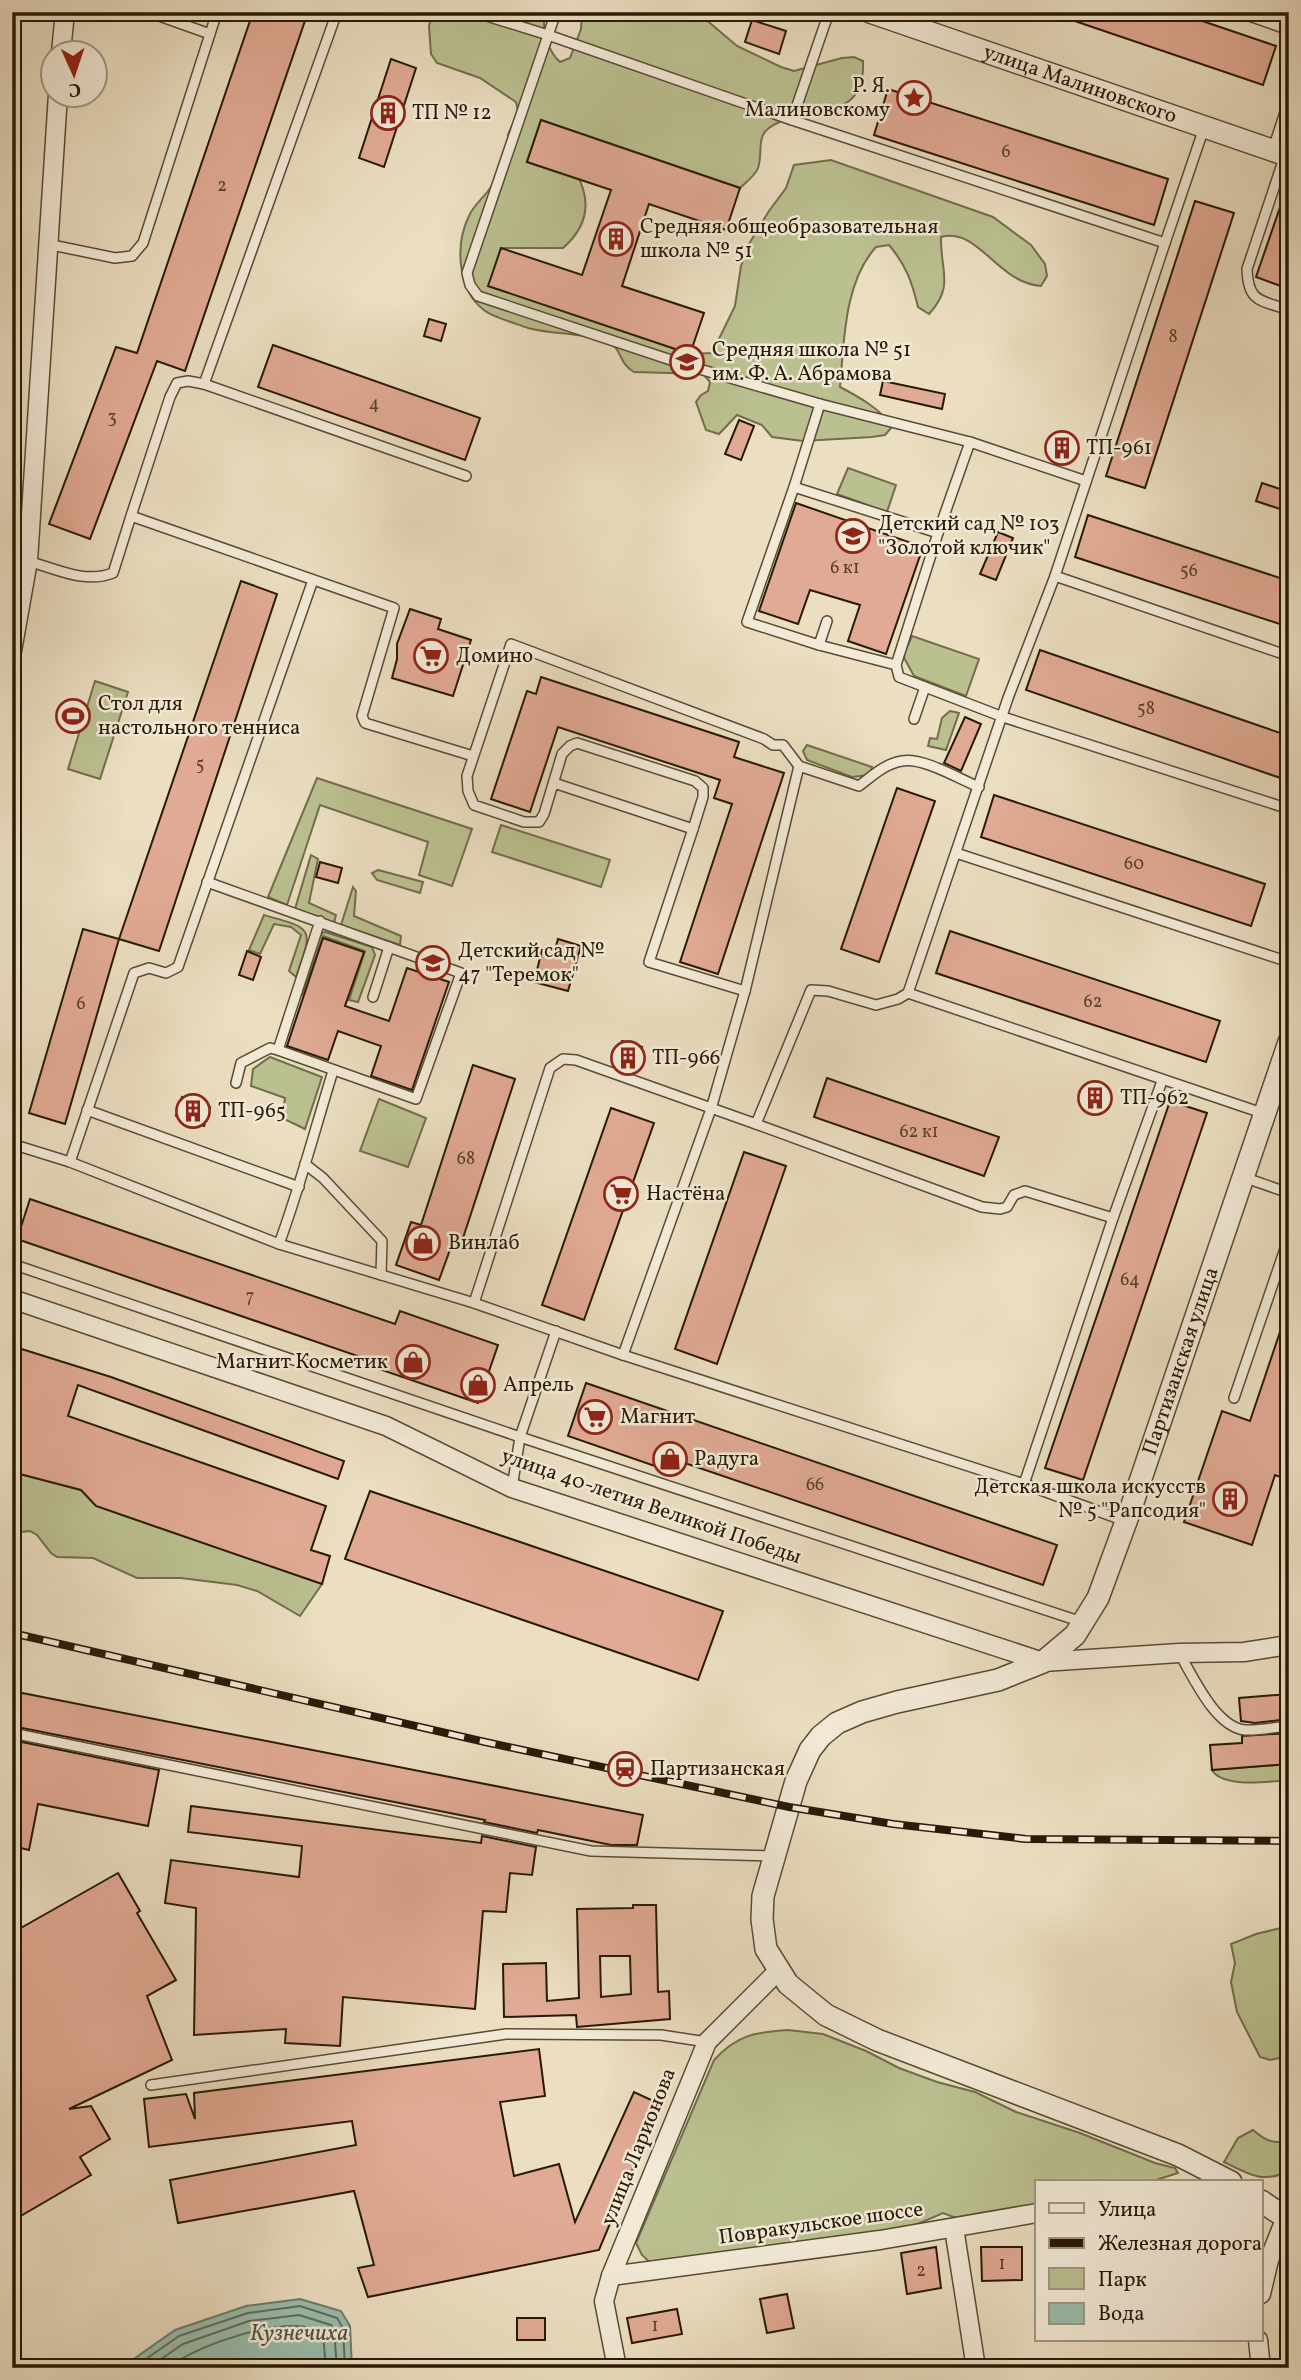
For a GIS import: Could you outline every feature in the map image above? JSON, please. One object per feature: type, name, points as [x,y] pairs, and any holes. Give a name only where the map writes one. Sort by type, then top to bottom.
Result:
[{"type":"street","points":[[62,38],[65,12]]},
{"type":"street","name":"улица Малиновского","points":[[870,12],[1282,154]]},
{"type":"street","points":[[12,651],[28,561],[57,108]]},
{"type":"street","name":"Партизанская улица","points":[[1219,2180],[1178,2155],[877,2040],[826,2015],[788,1984],[766,1949],[762,1919],[763,1896],[796,1781],[810,1750],[821,1736],[837,1723],[862,1712],[998,1680],[1043,1662],[1075,1635],[1083,1623],[1098,1598],[1131,1508],[1289,1042]]},
{"type":"street","name":"улица 40-летия Великой Победы","points":[[12,1299],[386,1426],[512,1488],[1043,1662]]},
{"type":"street","points":[[1043,1662],[1179,1653],[1244,1653],[1289,1645]]},
{"type":"street","name":"улица Ларионова","points":[[617,2368],[604,2301],[611,2276],[707,2042],[779,1970]]},
{"type":"street","points":[[1262,2201],[1288,2214],[1269,2260],[1262,2290]]},
{"type":"street","name":"Повракульское шоссе","points":[[611,2276],[954,2228],[1035,2213]]},
{"type":"street","points":[[954,2228],[976,2368]]},
{"type":"street","points":[[1258,2342],[1262,2368]]},
{"type":"lane","points":[[148,12],[210,34]]},
{"type":"lane","points":[[47,244],[116,258],[132,256],[143,243],[217,12]]},
{"type":"lane","points":[[204,384],[337,12]]},
{"type":"lane","points":[[474,12],[1165,243]]},
{"type":"lane","points":[[556,12],[467,273],[470,285],[478,296],[690,366],[820,404],[970,442],[1086,481]]},
{"type":"lane","points":[[792,120],[829,12]]},
{"type":"lane","points":[[1238,12],[1289,30]]},
{"type":"lane","points":[[1289,100],[1282,154],[1247,269],[1247,287],[1254,297],[1289,310]]},
{"type":"lane","points":[[756,1124],[811,990],[828,991],[876,1005],[898,999],[908,993],[1003,717],[1007,698],[1055,576],[1205,126]]},
{"type":"lane","points":[[28,561],[89,579],[114,573],[170,397],[177,383],[188,381],[204,384],[466,476]]},
{"type":"lane","points":[[820,404],[747,622],[819,645],[896,665]]},
{"type":"lane","points":[[970,442],[896,665],[899,677],[1003,717],[1289,809]]},
{"type":"lane","points":[[794,487],[938,533]]},
{"type":"lane","points":[[131,516],[394,608],[362,716],[365,723],[473,756]]},
{"type":"lane","points":[[1055,576],[1289,656]]},
{"type":"lane","points":[[70,1162],[134,974],[149,968],[166,972],[178,967],[313,580]]},
{"type":"lane","points":[[819,645],[827,621]]},
{"type":"lane","points":[[745,991],[649,962],[704,797],[703,788],[695,781],[577,743],[562,754],[544,814],[539,822],[524,822],[474,805],[468,791],[467,776],[511,644],[765,739],[773,745],[783,745],[799,766],[859,786],[878,771],[901,761],[918,761],[979,787]]},
{"type":"lane","points":[[914,719],[925,687]]},
{"type":"lane","points":[[623,1355],[711,1109],[745,991],[799,766]]},
{"type":"lane","points":[[554,783],[693,829]]},
{"type":"lane","points":[[956,853],[1289,962]]},
{"type":"lane","points":[[208,882],[461,973],[416,1099],[270,1048],[240,1063],[236,1083]]},
{"type":"lane","points":[[278,1050],[320,921]]},
{"type":"lane","points":[[373,997],[390,947]]},
{"type":"lane","points":[[908,993],[1265,1114]]},
{"type":"lane","points":[[474,1303],[551,1068],[563,1059],[576,1060],[982,1207],[1007,1207],[1014,1195],[1024,1191],[1113,1218]]},
{"type":"lane","points":[[279,1244],[299,1187],[333,1071]]},
{"type":"lane","points":[[1024,1484],[1162,1081]]},
{"type":"lane","points":[[88,1110],[299,1187]]},
{"type":"lane","points":[[12,1144],[70,1162],[279,1244],[474,1303],[623,1355],[1024,1484],[1125,1521]]},
{"type":"lane","points":[[305,1164],[323,1178],[382,1241],[381,1275]]},
{"type":"lane","points":[[1243,1177],[1289,1193]]},
{"type":"lane","points":[[1234,1398],[1289,1237]]},
{"type":"lane","points":[[12,1264],[520,1437],[1083,1623]]},
{"type":"lane","points":[[512,1488],[520,1437],[556,1331]]},
{"type":"lane","points":[[1179,1653],[1216,1713],[1231,1726],[1244,1730],[1289,1726]]},
{"type":"lane","points":[[12,1733],[591,1851],[774,1856]]},
{"type":"lane","points":[[151,2085],[506,2034],[662,2035],[707,2042]]},
{"type":"green space","points":[[432,12],[544,12],[546,39],[560,62],[570,58],[581,29],[582,12],[697,12],[737,46],[794,71],[842,58],[854,57],[863,61],[861,82],[855,96],[844,104],[830,110],[783,120],[765,132],[761,141],[758,168],[740,188],[541,120],[527,161],[576,173],[584,193],[585,213],[578,231],[563,248],[501,248],[489,286],[690,354],[712,353],[735,306],[741,266],[749,244],[786,188],[794,165],[831,160],[993,217],[1031,245],[1045,264],[1047,276],[1041,286],[1026,283],[1012,276],[966,240],[954,236],[941,237],[944,286],[942,295],[929,314],[918,307],[908,274],[895,252],[889,245],[876,247],[857,277],[852,295],[845,332],[840,387],[862,399],[882,415],[892,427],[885,435],[803,441],[772,437],[762,425],[737,415],[719,434],[706,430],[696,402],[708,391],[710,382],[703,374],[634,372],[625,364],[616,348],[607,342],[528,328],[484,310],[468,291],[460,253],[465,227],[471,212],[511,155],[508,135],[518,111],[516,102],[480,78],[437,63],[431,54],[429,26]]},
{"type":"green space","points":[[848,468],[896,485],[887,512],[837,494]]},
{"type":"green space","points":[[912,636],[979,659],[966,696],[914,676],[903,656]]},
{"type":"green space","points":[[95,681],[128,692],[100,779],[68,769]]},
{"type":"green space","points":[[950,711],[959,713],[946,750],[928,746],[930,738],[937,739],[942,718]]},
{"type":"green space","points":[[807,745],[872,767],[870,775],[852,777],[807,760],[803,751]]},
{"type":"green space","points":[[317,778],[472,829],[452,886],[419,875],[428,842],[320,805],[287,905],[268,897]]},
{"type":"green space","points":[[501,825],[610,860],[601,887],[492,852]]},
{"type":"green space","points":[[311,855],[318,859],[309,903],[336,915],[334,923],[295,909]]},
{"type":"green space","points":[[378,870],[423,882],[420,893],[377,880],[372,873]]},
{"type":"green space","points":[[353,887],[356,891],[354,916],[401,936],[400,945],[341,925]]},
{"type":"green space","points":[[264,915],[293,924],[306,933],[305,949],[296,977],[289,971],[301,935],[291,927],[274,924],[260,954],[249,950]]},
{"type":"green space","points":[[325,932],[372,947],[375,955],[358,1002],[349,1000],[365,951],[323,936],[300,995],[319,934]]},
{"type":"green space","points":[[270,1057],[322,1077],[305,1129],[282,1118],[285,1098],[251,1086],[253,1069]]},
{"type":"green space","points":[[379,1099],[426,1118],[408,1167],[360,1151]]},
{"type":"green space","points":[[12,1472],[81,1490],[96,1506],[322,1584],[300,1616],[257,1591],[237,1585],[181,1578],[137,1578],[93,1558],[57,1557],[30,1531],[12,1533]]},
{"type":"green space","points":[[1289,1764],[1289,1780],[1270,1782],[1235,1782],[1217,1776],[1212,1770]]},
{"type":"green space","points":[[1289,1926],[1289,2056],[1270,2060],[1260,2057],[1237,2012],[1231,1982],[1235,1963],[1231,1944],[1256,1934]]},
{"type":"green space","points":[[788,2030],[823,2034],[899,2068],[975,2092],[1016,2112],[1175,2168],[1178,2173],[1156,2180],[1035,2180],[1035,2207],[956,2218],[943,2213],[913,2226],[658,2270],[642,2255],[636,2243],[714,2060],[739,2040],[766,2032]]},
{"type":"green space","points":[[1253,2130],[1269,2140],[1289,2142],[1289,2171],[1263,2177],[1248,2174],[1224,2162],[1238,2138]]},
{"type":"water","name":"Кузнечиха","points":[[300,2299],[341,2311],[350,2326],[352,2368],[121,2368],[175,2330],[246,2306]]},
{"type":"building","points":[[253,12],[308,12],[185,371],[157,361],[90,539],[49,524],[116,347],[137,353]]},
{"type":"building","points":[[1057,12],[1176,12],[1276,46],[1263,85],[1057,15]]},
{"type":"building","points":[[752,20],[786,31],[779,54],[745,42]]},
{"type":"building","name":"ТП № 12","points":[[391,59],[416,68],[384,167],[359,158]]},
{"type":"building","points":[[888,89],[1168,179],[1154,225],[874,135]]},
{"type":"building","name":"Средняя общеобразовательная школа № 51","points":[[541,120],[740,188],[726,230],[649,204],[622,286],[704,313],[690,354],[488,286],[501,248],[582,275],[611,190],[527,162]]},
{"type":"building","points":[[1286,190],[1289,191],[1289,289],[1256,277]]},
{"type":"building","points":[[1195,201],[1234,213],[1145,488],[1106,476]]},
{"type":"building","points":[[429,319],[446,324],[441,341],[424,336]]},
{"type":"building","points":[[273,345],[480,418],[465,460],[258,387]]},
{"type":"building","points":[[883,381],[945,394],[942,409],[880,395]]},
{"type":"building","points":[[739,420],[754,426],[741,460],[725,454]]},
{"type":"building","name":"ТП-961","points":[[1052,438],[1075,444],[1070,459],[1048,453]]},
{"type":"building","points":[[1262,483],[1289,492],[1289,512],[1256,501]]},
{"type":"building","points":[[796,503],[923,547],[886,654],[848,641],[860,605],[810,590],[798,624],[759,611]]},
{"type":"building","points":[[1088,515],[1289,581],[1289,627],[1075,557]]},
{"type":"building","points":[[998,532],[1013,538],[996,580],[980,574]]},
{"type":"building","points":[[241,581],[277,594],[159,951],[119,939]]},
{"type":"building","name":"Домино","points":[[410,609],[441,619],[438,629],[471,640],[453,696],[392,678],[397,659],[397,644]]},
{"type":"building","points":[[1040,650],[1289,736],[1289,781],[1026,690]]},
{"type":"building","points":[[541,677],[739,742],[734,757],[784,773],[718,974],[680,962],[732,804],[714,798],[720,780],[558,727],[530,812],[491,799],[527,691],[536,694]]},
{"type":"building","points":[[965,717],[981,724],[961,771],[944,763]]},
{"type":"building","points":[[897,788],[935,801],[879,962],[841,949]]},
{"type":"building","points":[[994,795],[1265,884],[1251,926],[981,837]]},
{"type":"building","points":[[320,862],[342,868],[338,883],[316,877]]},
{"type":"building","points":[[83,929],[119,939],[65,1124],[29,1113]]},
{"type":"building","points":[[950,931],[1220,1021],[1206,1062],[936,973]]},
{"type":"building","points":[[323,938],[364,952],[345,1006],[389,1021],[407,968],[449,982],[412,1090],[371,1076],[381,1046],[338,1031],[328,1060],[287,1046]]},
{"type":"building","points":[[558,939],[581,946],[568,991],[534,982],[542,950],[554,953]]},
{"type":"building","points":[[247,951],[261,957],[253,980],[239,975]]},
{"type":"building","name":"ТП-966","points":[[622,1041],[642,1047],[633,1073],[615,1066]]},
{"type":"building","points":[[473,1065],[515,1079],[463,1238],[455,1236],[439,1280],[396,1265],[411,1222],[421,1225]]},
{"type":"building","points":[[827,1078],[999,1137],[984,1176],[814,1117]]},
{"type":"building","name":"ТП-962","points":[[1088,1085],[1107,1090],[1101,1111],[1082,1105]]},
{"type":"building","name":"ТП-965","points":[[182,1097],[210,1107],[204,1126],[176,1116]]},
{"type":"building","points":[[1170,1101],[1207,1113],[1083,1480],[1045,1468]]},
{"type":"building","points":[[611,1108],[654,1123],[584,1320],[542,1305]]},
{"type":"building","points":[[744,1152],[786,1166],[717,1364],[675,1349]]},
{"type":"building","points":[[30,1199],[395,1324],[400,1311],[498,1345],[478,1403],[379,1369],[381,1364],[17,1239]]},
{"type":"building","name":"Детская школа искусств № 5 \"Рапсодия\"","points":[[1286,1314],[1289,1315],[1289,1480],[1275,1475],[1252,1545],[1184,1522],[1222,1411],[1250,1421]]},
{"type":"building","points":[[12,1346],[111,1377],[344,1461],[338,1479],[78,1385],[68,1416],[326,1506],[311,1550],[330,1556],[322,1584],[96,1506],[81,1490],[12,1472]]},
{"type":"building","points":[[586,1383],[1057,1545],[1043,1585],[679,1461],[675,1473],[568,1436]]},
{"type":"building","points":[[370,1491],[723,1611],[698,1680],[345,1559]]},
{"type":"building","points":[[12,1691],[643,1815],[637,1845],[611,1845],[538,1830],[537,1833],[484,1822],[485,1820],[12,1726]]},
{"type":"building","points":[[1289,1694],[1289,1719],[1255,1723],[1241,1721],[1239,1698]]},
{"type":"building","points":[[1289,1733],[1289,1764],[1212,1770],[1210,1745],[1242,1743],[1242,1736]]},
{"type":"building","points":[[12,1740],[159,1770],[148,1826],[38,1804],[29,1850],[12,1846]]},
{"type":"building","points":[[191,1806],[481,1843],[482,1836],[536,1847],[532,1875],[510,1873],[506,1912],[483,1911],[475,2009],[343,1997],[340,2046],[285,2043],[286,2029],[194,2035],[196,1908],[165,1903],[171,1860],[299,1877],[302,1846],[188,1832]]},
{"type":"building","points":[[118,1873],[140,1911],[137,1913],[176,1980],[147,1996],[172,2060],[69,2109],[91,2106],[110,2139],[80,2157],[91,2175],[12,2221],[12,1933]]},
{"type":"building","points":[[633,1905],[656,1905],[658,1992],[669,1991],[670,2019],[577,2027],[576,2015],[504,2017],[503,1964],[546,1963],[547,2001],[579,1998],[577,1909],[633,1908]],"holes":[[[600,1956],[630,1956],[631,1994],[601,1997]]]},
{"type":"building","points":[[539,2049],[545,2096],[500,2102],[514,2176],[559,2164],[575,2222],[634,2092],[660,2104],[599,2250],[368,2297],[358,2268],[374,2265],[354,2191],[178,2223],[170,2180],[356,2145],[352,2121],[149,2147],[144,2099],[186,2094],[195,2119],[194,2093]]},
{"type":"building","points":[[936,2247],[941,2288],[907,2294],[901,2253]]},
{"type":"building","points":[[981,2247],[1022,2247],[1022,2280],[982,2281]]},
{"type":"building","points":[[787,2294],[794,2328],[767,2333],[760,2299]]},
{"type":"building","points":[[677,2309],[682,2334],[632,2343],[627,2318]]},
{"type":"building","points":[[517,2318],[545,2318],[545,2340],[517,2340]]},
{"type":"railway","points":[[12,1633],[485,1742],[789,1807],[893,1824],[1026,1839],[1289,1841]]},
{"type":"place","name":"Р. Я. Малиновскому","points":[[914,98]]},
{"type":"place","name":"ТП № 12","points":[[388,113]]},
{"type":"place","name":"Средняя общеобразовательная школа № 51","points":[[616,239]]},
{"type":"place","name":"Средняя школа № 51 им. Ф. А. Абрамова","points":[[687,362]]},
{"type":"place","name":"ТП-961","points":[[1062,448]]},
{"type":"place","name":"Детский сад № 103 \"Золотой ключик\"","points":[[853,536]]},
{"type":"place","name":"Домино","points":[[431,656]]},
{"type":"place","name":"Стол для настольного тенниса","points":[[73,716]]},
{"type":"place","name":"Детский сад № 47 \"Теремок\"","points":[[433,963]]},
{"type":"place","name":"ТП-966","points":[[628,1058]]},
{"type":"place","name":"ТП-962","points":[[1095,1098]]},
{"type":"place","name":"ТП-965","points":[[193,1111]]},
{"type":"place","name":"Настёна","points":[[621,1194]]},
{"type":"place","name":"Винлаб","points":[[423,1243]]},
{"type":"place","name":"Магнит Косметик","points":[[413,1362]]},
{"type":"place","name":"Апрель","points":[[478,1385]]},
{"type":"place","name":"Магнит","points":[[595,1417]]},
{"type":"place","name":"Радуга","points":[[670,1459]]},
{"type":"place","name":"Детская школа искусств № 5 \"Рапсодия\"","points":[[1230,1499]]},
{"type":"place","name":"Партизанская","points":[[625,1769]]}]
